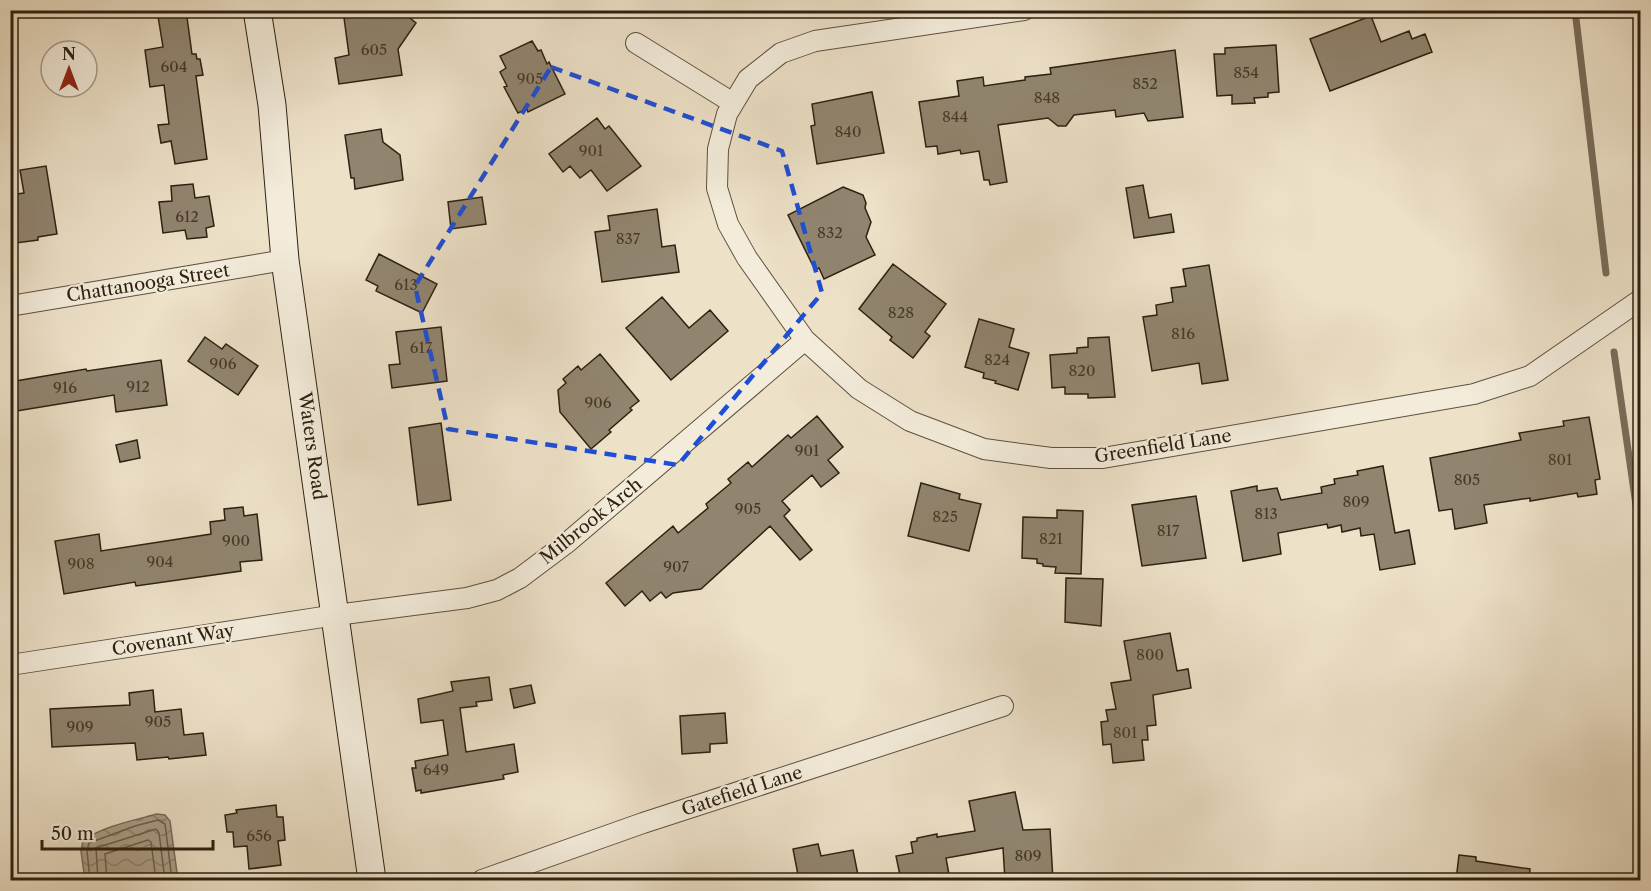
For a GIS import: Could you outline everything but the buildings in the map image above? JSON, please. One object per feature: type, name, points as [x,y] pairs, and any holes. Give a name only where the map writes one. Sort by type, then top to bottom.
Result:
[{"type":"street","name":"Waters Road","points":[[257,10],[272,105],[285,260],[372,880]]},
{"type":"street","name":"Greenfield Lane","points":[[1024,10],[815,40],[781,53],[748,79],[727,114],[718,149],[717,188],[728,224],[747,258],[805,340],[859,389],[910,421],[984,449],[1051,458],[1103,458],[1474,394],[1530,376],[1641,300]]},
{"type":"street","points":[[636,43],[733,103]]},
{"type":"street","name":"Chattanooga Street","points":[[10,306],[285,260]]},
{"type":"street","name":"Milbrook Arch","points":[[336,615],[467,598],[497,590],[520,578],[568,542],[805,340]]},
{"type":"street","name":"Covenant Way","points":[[10,666],[336,615]]},
{"type":"street","name":"Gatefield Lane","points":[[482,880],[643,823],[1003,706]]},
{"type":"highlighted area","points":[[551,67],[782,151],[822,293],[678,465],[448,429],[415,286]]},
{"type":"water","points":[[157,814],[165,815],[170,821],[178,880],[85,880],[81,851],[83,841],[108,828]]},
{"type":"waterway","points":[[1575,10],[1606,273]]},
{"type":"waterway","points":[[1614,352],[1640,533]]}]
